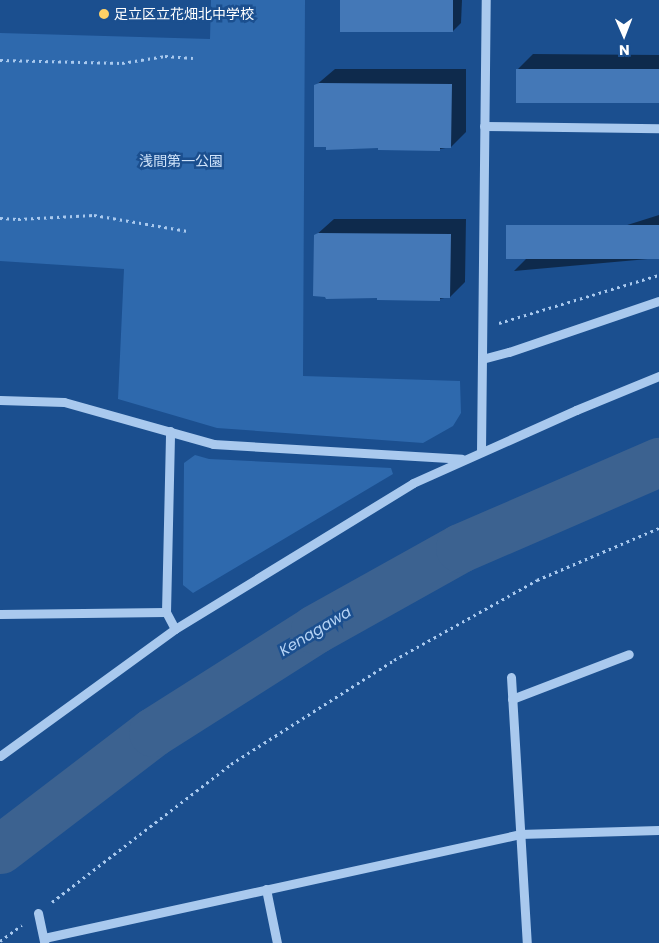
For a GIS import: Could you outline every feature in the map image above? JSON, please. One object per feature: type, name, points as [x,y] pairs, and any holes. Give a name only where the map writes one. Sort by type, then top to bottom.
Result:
[{"type":"street","points":[[481,452],[486,0]]},
{"type":"street","points":[[484,126],[659,128]]},
{"type":"street","points":[[482,359],[510,352],[659,301]]},
{"type":"street","points":[[0,756],[175,629],[413,484],[465,459],[659,376]]},
{"type":"street","points":[[0,400],[64,402],[213,444],[465,459]]},
{"type":"street","points":[[170,431],[166,612],[175,629]]},
{"type":"street","points":[[0,614],[166,612]]},
{"type":"street","points":[[512,699],[629,654]]},
{"type":"street","points":[[511,677],[527,943]]},
{"type":"street","points":[[38,914],[44,940],[519,834],[659,830]]},
{"type":"street","points":[[266,889],[277,943]]},
{"type":"path","points":[[0,60],[122,63],[165,56],[193,58]]},
{"type":"path","points":[[0,218],[18,219],[94,215],[188,231]]},
{"type":"path","points":[[482,324],[502,323],[659,275]]},
{"type":"path","points":[[0,941],[38,914],[231,764],[394,660],[537,580],[659,528]]},
{"type":"green space","name":"浅間第一公園","points":[[211,0],[305,0],[303,376],[460,381],[461,413],[453,426],[423,443],[217,428],[118,399],[124,269],[0,261],[0,33],[210,39]]},
{"type":"green space","points":[[195,455],[209,459],[391,468],[393,474],[193,593],[183,585],[184,463]]},
{"type":"building","points":[[340,0],[453,0],[453,32],[340,32]]},
{"type":"building","points":[[516,69],[659,69],[659,103],[516,103]]},
{"type":"building","points":[[319,83],[452,84],[451,148],[440,148],[440,151],[378,150],[378,148],[326,150],[326,147],[314,147],[314,85]]},
{"type":"building","points":[[506,225],[659,225],[659,259],[506,259]]},
{"type":"building","points":[[318,233],[451,234],[450,298],[440,298],[440,301],[377,300],[377,298],[326,299],[325,297],[313,296],[314,235]]},
{"type":"waterway","name":"Kenagawa","points":[[0,849],[153,732],[315,629],[460,548],[659,462]]},
{"type":"place","name":"足立区立花畑北中学校","points":[[104,14]]}]
